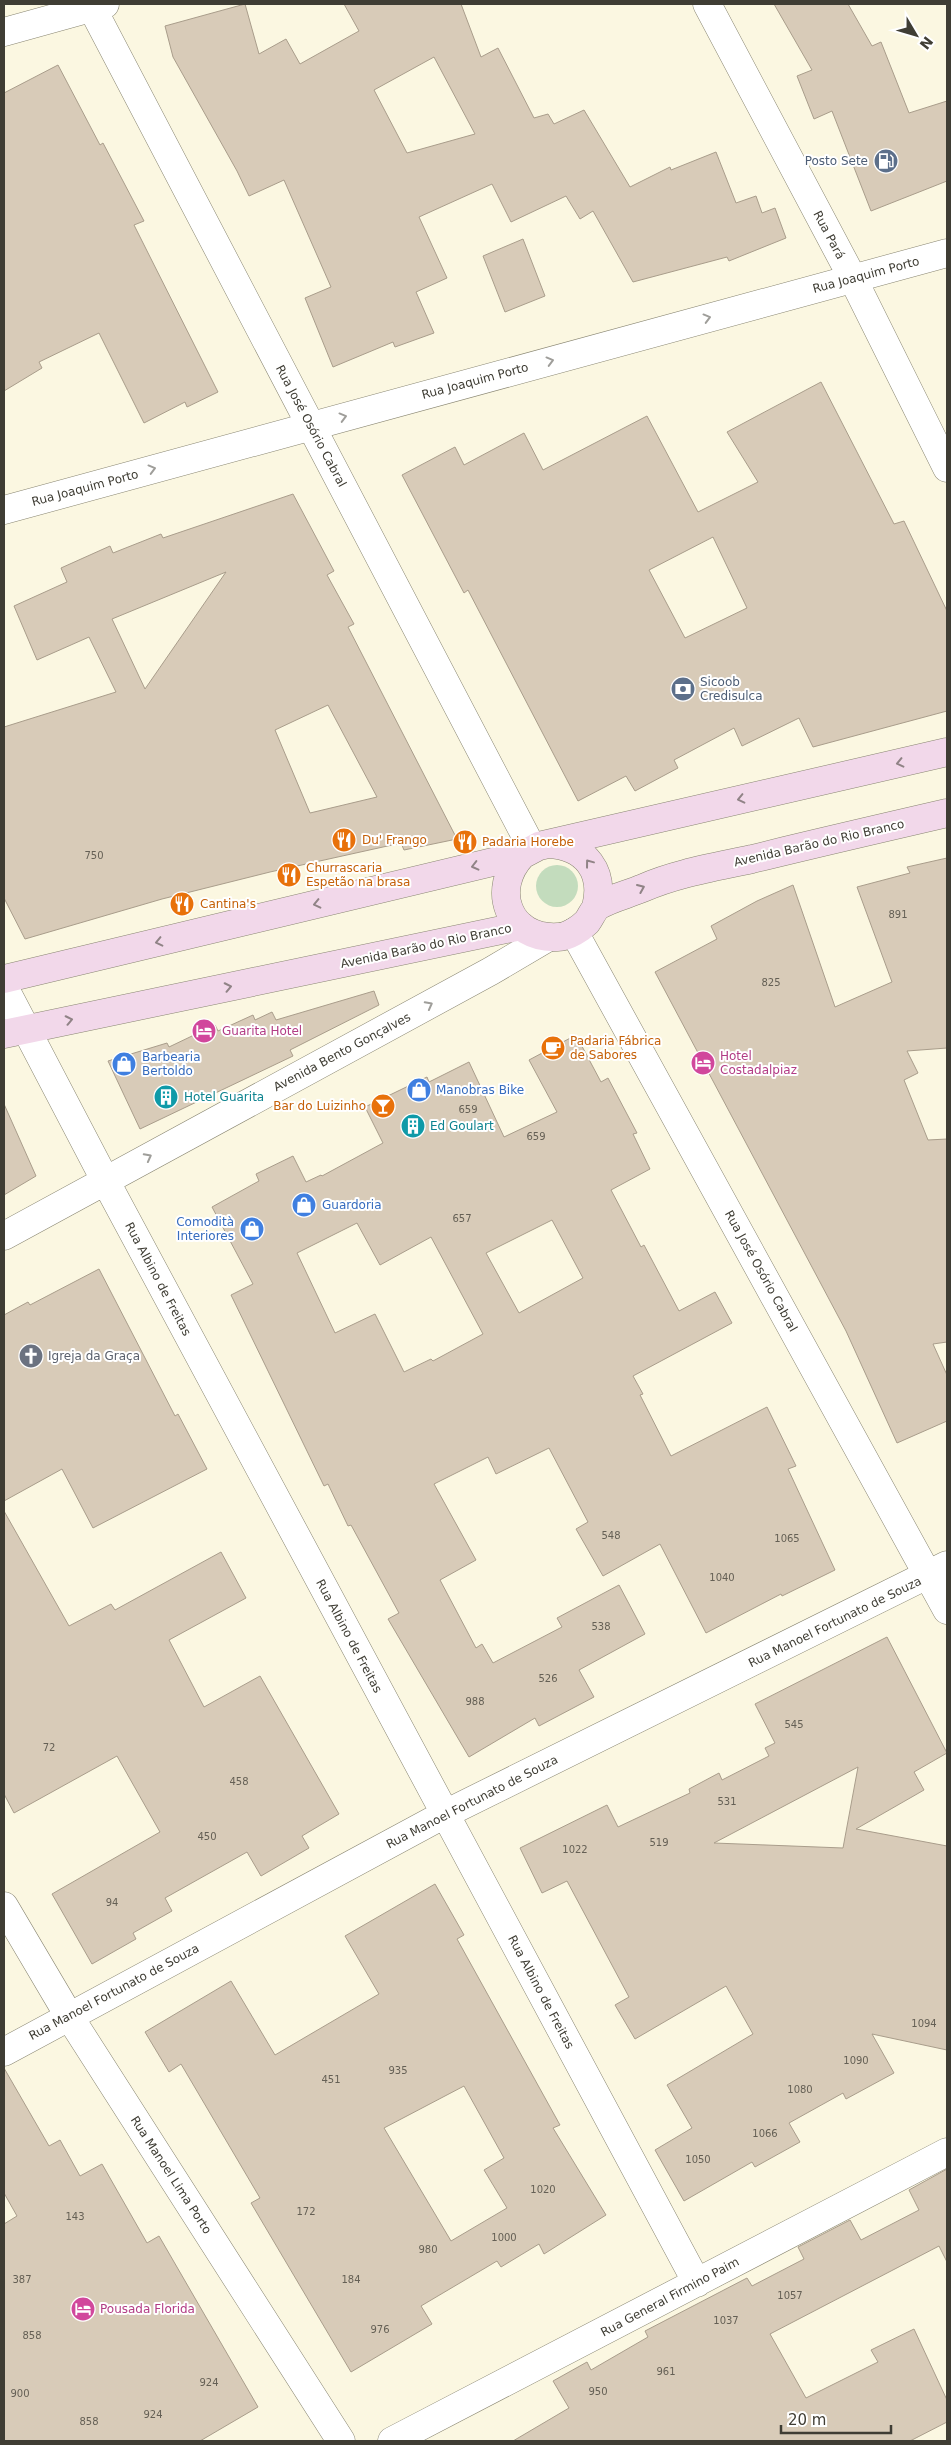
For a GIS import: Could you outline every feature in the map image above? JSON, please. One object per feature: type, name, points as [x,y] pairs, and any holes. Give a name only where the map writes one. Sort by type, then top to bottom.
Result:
[{"type":"main road","points":[[4,979],[534,849],[947,752]]},
{"type":"main road","name":"Avenida Barão do Rio Branco","points":[[574,932],[587,922],[596,907],[660,880],[947,813]]},
{"type":"main road","points":[[521,926],[512,916],[506,904],[505,890],[507,877],[513,864],[534,849],[571,848],[589,862],[599,884],[596,907]]},
{"type":"main road","name":"Avenida Barão do Rio Branco","points":[[15,1032],[521,926],[533,934],[548,938]]},
{"type":"main road","points":[[548,938],[561,937],[574,932]]},
{"type":"street","name":"Rua Pará","points":[[707,4],[853,279],[947,468]]},
{"type":"street","points":[[4,32],[96,5]]},
{"type":"street","name":"Rua José Osório Cabral","points":[[96,5],[311,426],[534,849]]},
{"type":"street","name":"Rua Joaquim Porto","points":[[4,510],[947,253]]},
{"type":"street","name":"Rua José Osório Cabral","points":[[574,932],[938,1570],[947,1610]]},
{"type":"street","name":"Avenida Bento Gonçalves","points":[[4,1236],[491,971],[548,938]]},
{"type":"street","name":"Rua Albino de Freitas","points":[[4,987],[15,1032],[105,1180],[697,2283]]},
{"type":"street","name":"Rua Manoel Fortunato de Souza","points":[[4,2052],[446,1814],[938,1570]]},
{"type":"street","name":"Rua Manoel Lima Porto","points":[[4,1906],[69,2016],[341,2441]]},
{"type":"street","name":"Rua General Firmino Paim","points":[[392,2441],[947,2152]]},
{"type":"green space","points":[[557,865],[572,871],[578,886],[572,901],[557,907],[542,901],[536,886],[542,871]]},
{"type":"building","points":[[245,4],[259,54],[286,39],[300,64],[359,31],[344,4],[461,4],[481,57],[498,48],[534,118],[548,114],[554,124],[584,110],[630,187],[670,167],[671,170],[716,152],[736,203],[756,196],[762,213],[775,208],[786,238],[729,261],[727,257],[633,282],[593,211],[580,219],[566,196],[511,222],[492,184],[419,217],[447,278],[416,292],[434,333],[395,347],[393,342],[333,367],[305,298],[331,287],[284,180],[249,196],[173,57],[165,26]],"holes":[[[434,57],[475,134],[407,153],[374,90]]]},
{"type":"building","points":[[774,4],[848,4],[872,46],[881,42],[909,113],[947,101],[947,181],[871,211],[832,111],[814,119],[797,76],[812,70]]},
{"type":"building","points":[[58,65],[100,145],[103,143],[144,221],[134,225],[218,392],[187,407],[185,402],[144,423],[99,333],[39,362],[42,368],[4,391],[4,93]]},
{"type":"building","points":[[523,239],[545,296],[505,312],[483,256]]},
{"type":"building","points":[[821,382],[894,524],[904,521],[947,611],[947,711],[813,747],[799,718],[742,746],[734,728],[674,760],[678,768],[635,791],[626,776],[578,801],[468,590],[464,593],[402,475],[455,447],[464,465],[524,433],[543,470],[647,416],[698,512],[758,482],[727,432]],"holes":[[[713,537],[747,608],[685,638],[649,570]]]},
{"type":"building","points":[[293,494],[334,571],[327,575],[354,624],[348,627],[457,839],[404,850],[401,843],[270,872],[162,899],[25,939],[4,898],[4,727],[116,692],[89,637],[37,660],[14,606],[67,582],[61,568],[110,546],[113,553],[161,534],[163,538]],"holes":[[[226,572],[145,689],[112,619]],[[328,705],[377,797],[310,813],[275,730]]]},
{"type":"building","points":[[947,858],[947,1048],[907,1051],[918,1073],[904,1080],[928,1140],[947,1139],[947,1342],[933,1344],[947,1375],[947,1421],[897,1443],[846,1331],[655,972],[717,939],[711,926],[757,901],[793,885],[835,1007],[892,982],[857,887],[910,873],[907,867]]},
{"type":"building","name":"Hotel Guarita","points":[[374,991],[379,1005],[290,1050],[293,1056],[140,1129],[108,1061],[167,1043],[169,1047],[215,1025],[218,1031],[253,1015],[255,1020],[272,1012],[276,1020]]},
{"type":"building","points":[[576,1035],[601,1082],[608,1078],[637,1133],[633,1134],[650,1169],[611,1190],[641,1247],[644,1245],[679,1311],[715,1292],[732,1323],[633,1376],[643,1394],[640,1395],[671,1456],[767,1407],[796,1466],[788,1469],[835,1570],[782,1596],[781,1594],[706,1633],[660,1544],[603,1576],[576,1529],[588,1522],[549,1448],[496,1474],[488,1457],[434,1484],[476,1560],[440,1580],[476,1648],[482,1644],[493,1663],[562,1627],[557,1618],[619,1585],[645,1634],[579,1670],[594,1697],[539,1726],[535,1718],[469,1757],[388,1619],[399,1613],[351,1525],[348,1526],[328,1484],[324,1486],[231,1295],[253,1284],[212,1207],[259,1181],[256,1174],[293,1156],[306,1182],[322,1176],[383,1143],[365,1107],[427,1077],[429,1082],[469,1062],[504,1137],[557,1112],[529,1060]],"holes":[[[552,1220],[583,1278],[519,1313],[486,1253]],[[357,1223],[380,1265],[431,1237],[483,1334],[433,1361],[431,1359],[404,1372],[375,1314],[335,1333],[297,1253]]]},
{"type":"building","points":[[4,1104],[36,1176],[4,1195]]},
{"type":"building","points":[[99,1269],[175,1416],[178,1414],[207,1469],[93,1528],[62,1469],[4,1501],[4,1315],[28,1302],[30,1305]]},
{"type":"building","points":[[4,1511],[69,1626],[111,1604],[115,1610],[221,1552],[246,1598],[169,1640],[204,1707],[260,1676],[339,1814],[302,1836],[309,1848],[261,1876],[247,1852],[165,1898],[172,1911],[133,1933],[136,1939],[92,1964],[52,1894],[160,1832],[117,1756],[14,1813],[4,1794]]},
{"type":"building","points":[[887,1637],[947,1753],[914,1772],[924,1790],[856,1829],[947,1846],[947,2050],[872,2034],[894,2073],[846,2099],[843,2093],[789,2123],[800,2142],[755,2167],[752,2162],[684,2201],[655,2150],[692,2128],[667,2085],[753,2034],[726,1986],[635,2039],[615,2005],[629,1997],[567,1881],[542,1893],[520,1848],[607,1805],[618,1827],[690,1793],[689,1789],[719,1773],[722,1780],[769,1756],[765,1748],[775,1743],[755,1704]],"holes":[[[858,1767],[843,1848],[714,1843]]]},
{"type":"building","points":[[435,1884],[464,1935],[457,1939],[560,2125],[553,2128],[606,2215],[544,2254],[539,2244],[501,2267],[497,2261],[421,2306],[432,2324],[351,2372],[251,2203],[260,2198],[181,2064],[169,2072],[145,2032],[231,1981],[275,2055],[379,1994],[345,1936]],"holes":[[[464,2086],[504,2158],[484,2170],[507,2208],[451,2241],[384,2128]]]},
{"type":"building","points":[[4,2068],[49,2146],[60,2140],[80,2176],[102,2164],[147,2243],[159,2236],[258,2407],[200,2441],[4,2441],[4,2224],[17,2216],[4,2193]]},
{"type":"building","points":[[947,2169],[947,2262],[939,2246],[770,2334],[806,2398],[878,2362],[871,2350],[914,2329],[947,2400],[947,2422],[910,2441],[513,2441],[569,2408],[553,2381],[587,2362],[591,2370],[648,2337],[645,2331],[747,2278],[752,2286],[804,2259],[798,2247],[850,2220],[861,2240],[919,2210],[909,2190]]},
{"type":"place","name":"Posto Sete","points":[[886,161]]},
{"type":"place","name":"Sicoob Credisulca","points":[[683,689]]},
{"type":"place","name":"Du' Frango","points":[[344,840]]},
{"type":"place","name":"Padaria Horebe","points":[[465,842]]},
{"type":"place","name":"Churrascaria Espetão na brasa","points":[[289,875]]},
{"type":"place","name":"Cantina's","points":[[182,904]]},
{"type":"place","name":"Guarita Hotel","points":[[204,1031]]},
{"type":"place","name":"Padaria Fábrica de Sabores","points":[[553,1048]]},
{"type":"place","name":"Hotel Costadalpiaz","points":[[703,1063]]},
{"type":"place","name":"Barbearia Bertoldo","points":[[124,1064]]},
{"type":"place","name":"Manobras Bike","points":[[419,1090]]},
{"type":"place","name":"Hotel Guarita","points":[[166,1097]]},
{"type":"place","name":"Bar do Luizinho","points":[[383,1106]]},
{"type":"place","name":"Ed Goulart","points":[[413,1126]]},
{"type":"place","name":"Guardoria","points":[[304,1205]]},
{"type":"place","name":"Comodità Interiores","points":[[252,1229]]},
{"type":"place","name":"Igreja da Graça","points":[[31,1356]]},
{"type":"place","name":"Pousada Florida","points":[[83,2309]]}]
